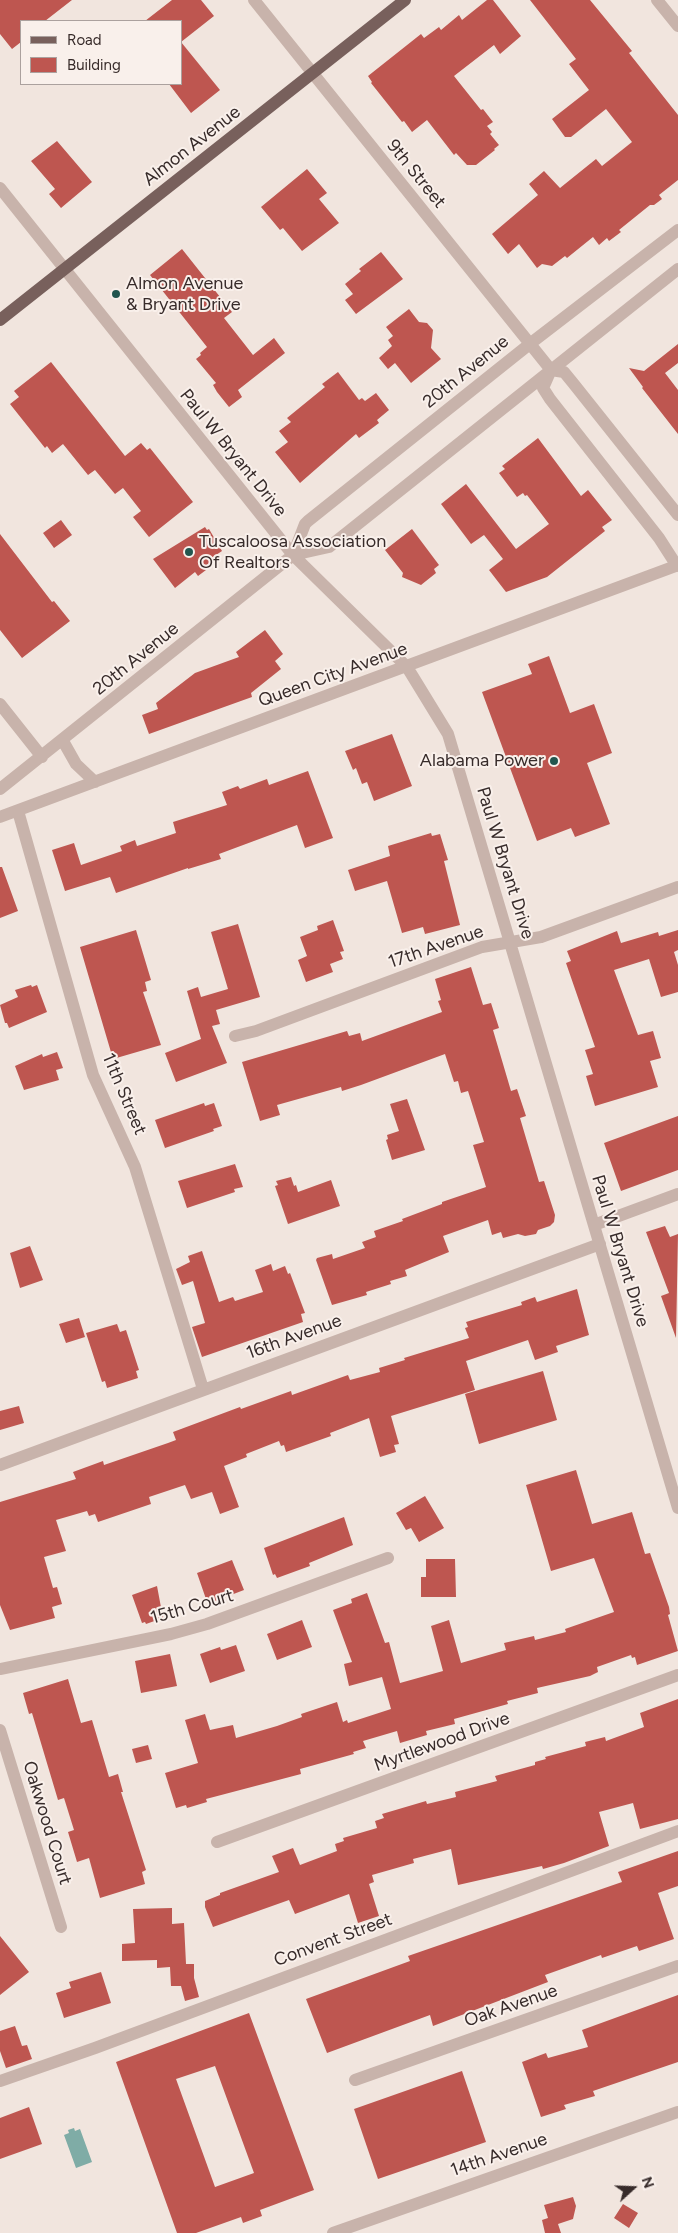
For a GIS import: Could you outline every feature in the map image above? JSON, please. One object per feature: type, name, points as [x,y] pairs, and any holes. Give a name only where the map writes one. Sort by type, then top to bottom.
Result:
[{"type":"main road","name":"Almon Avenue","points":[[0,320],[405,0]]},
{"type":"street","name":"9th Street","points":[[254,0],[551,370],[564,372],[678,515]]},
{"type":"street","points":[[657,0],[678,26]]},
{"type":"street","name":"Paul W Bryant Drive","points":[[0,188],[293,555],[407,666],[448,734],[678,1508]]},
{"type":"street","name":"20th Avenue","points":[[293,555],[305,524],[530,343],[678,230]]},
{"type":"street","name":"20th Avenue","points":[[0,789],[63,741],[293,555],[329,546],[678,269]]},
{"type":"street","points":[[551,370],[543,388],[550,399],[659,538],[677,566]]},
{"type":"street","name":"Queen City Avenue","points":[[0,818],[677,566]]},
{"type":"street","points":[[0,704],[42,757]]},
{"type":"street","points":[[63,741],[76,764],[95,782]]},
{"type":"street","name":"11th Street","points":[[18,811],[93,1075],[135,1167],[203,1389]]},
{"type":"street","name":"17th Avenue","points":[[235,1036],[256,1031],[482,947],[541,937],[678,887]]},
{"type":"street","points":[[594,1225],[678,1194]]},
{"type":"street","name":"16th Avenue","points":[[0,1465],[600,1244]]},
{"type":"street","name":"15th Court","points":[[0,1669],[171,1634],[207,1624],[388,1558]]},
{"type":"street","name":"Myrtlewood Drive","points":[[217,1842],[678,1675]]},
{"type":"street","name":"Oakwood Court","points":[[0,1730],[6,1769],[61,1927]]},
{"type":"street","name":"Convent Street","points":[[0,2081],[95,2048],[678,1831]]},
{"type":"street","name":"Oak Avenue","points":[[355,2080],[678,1966]]},
{"type":"street","name":"14th Avenue","points":[[333,2233],[678,2112]]},
{"type":"water","points":[[74,2128],[75,2131],[80,2129],[92,2162],[76,2168],[64,2135],[69,2133],[68,2130]]},
{"type":"building","points":[[0,0],[72,0],[46,20],[20,20],[20,43],[12,49],[0,34]]},
{"type":"building","points":[[172,0],[201,0],[214,16],[182,41],[182,20],[146,20]]},
{"type":"building","points":[[487,0],[493,0],[521,36],[500,54],[494,45],[454,76],[493,122],[487,126],[492,132],[490,134],[499,145],[476,165],[467,165],[456,153],[454,155],[427,120],[412,132],[371,83],[368,76],[421,34],[424,38],[439,27],[441,30],[459,15],[462,20]]},
{"type":"building","points":[[530,0],[590,0],[632,51],[629,53],[678,115],[678,180],[659,195],[662,199],[654,205],[650,205],[619,230],[621,232],[609,241],[607,238],[599,245],[593,237],[567,258],[565,256],[552,266],[542,264],[537,268],[519,244],[508,254],[492,234],[538,195],[529,184],[544,171],[560,188],[596,159],[602,166],[632,142],[606,109],[571,137],[565,137],[552,119],[589,90],[569,64],[576,59]]},
{"type":"building","points":[[182,43],[220,90],[191,113],[170,85],[182,85]]},
{"type":"building","points":[[57,141],[92,182],[61,208],[49,194],[55,189],[31,161]]},
{"type":"building","points":[[307,169],[327,193],[319,199],[339,223],[302,251],[283,228],[280,230],[261,207]]},
{"type":"building","points":[[182,249],[232,312],[224,318],[253,355],[274,338],[285,353],[238,390],[242,397],[229,407],[213,385],[216,383],[196,359],[207,347],[150,275]]},
{"type":"building","points":[[381,252],[403,279],[356,314],[345,300],[353,294],[345,284],[361,271],[359,269]]},
{"type":"building","points":[[409,309],[419,322],[427,323],[433,330],[431,348],[441,359],[411,383],[395,363],[388,369],[379,358],[392,346],[388,340],[393,336],[386,327]]},
{"type":"building","points":[[678,344],[678,363],[665,373],[678,390],[678,434],[629,368],[644,371]]},
{"type":"building","points":[[51,362],[125,456],[141,443],[147,450],[150,448],[193,502],[149,537],[133,517],[141,511],[123,488],[115,494],[95,470],[88,475],[63,444],[52,453],[47,446],[45,448],[10,404],[19,397],[14,391]]},
{"type":"building","points":[[338,372],[359,400],[362,398],[365,401],[376,393],[389,410],[377,420],[379,423],[359,438],[356,434],[300,483],[275,452],[288,442],[279,431],[291,422],[287,418],[325,387],[322,384]]},
{"type":"building","points":[[538,438],[581,496],[588,490],[612,520],[602,527],[605,531],[547,577],[506,592],[489,570],[503,559],[484,535],[471,544],[441,504],[466,484],[516,549],[549,524],[527,495],[525,496],[523,493],[517,497],[499,473],[505,469],[502,466]]},
{"type":"building","points":[[61,520],[72,535],[54,548],[43,533]]},
{"type":"building","points":[[205,527],[207,530],[209,529],[222,551],[210,559],[214,564],[198,576],[195,572],[175,588],[153,559]]},
{"type":"building","points":[[412,529],[439,565],[434,569],[436,573],[421,585],[402,577],[403,573],[385,550]]},
{"type":"building","points":[[0,534],[52,602],[54,601],[70,621],[22,658],[0,630]]},
{"type":"building","points":[[265,630],[283,654],[275,661],[281,669],[251,693],[252,697],[149,734],[142,715],[158,709],[156,703],[195,673],[239,657],[236,652]]},
{"type":"building","points":[[549,656],[570,713],[594,704],[612,753],[587,763],[610,824],[575,837],[571,828],[537,841],[482,692],[532,674],[528,664]]},
{"type":"building","points":[[392,734],[412,786],[374,801],[367,782],[362,784],[356,768],[353,770],[345,751]]},
{"type":"building","points":[[308,771],[333,838],[305,848],[297,825],[219,854],[221,859],[188,868],[116,893],[110,877],[65,891],[52,850],[74,843],[81,865],[122,851],[120,846],[135,840],[137,846],[176,833],[173,822],[227,805],[222,792],[238,786],[240,789],[267,779],[269,785]]},
{"type":"building","points":[[431,833],[432,836],[440,834],[448,860],[444,861],[460,925],[425,934],[423,927],[402,933],[387,881],[355,891],[348,870],[390,856],[388,846]]},
{"type":"building","points":[[0,867],[2,867],[18,911],[0,918]]},
{"type":"building","points":[[333,920],[344,951],[340,952],[343,959],[330,964],[333,972],[306,982],[298,960],[307,956],[300,937],[318,930],[317,926]]},
{"type":"building","points":[[238,924],[260,997],[216,1010],[220,1024],[212,1026],[227,1063],[176,1082],[165,1053],[201,1039],[187,991],[198,987],[201,997],[228,989],[211,932]]},
{"type":"building","points":[[136,930],[151,980],[145,982],[147,991],[143,992],[161,1045],[113,1059],[80,947]]},
{"type":"building","points":[[678,930],[678,950],[674,952],[678,965],[678,992],[661,997],[649,959],[614,970],[638,1035],[653,1031],[661,1058],[650,1061],[658,1087],[595,1106],[586,1076],[593,1074],[585,1050],[595,1047],[566,963],[571,961],[567,951],[617,931],[621,943],[658,932],[659,936]]},
{"type":"building","points":[[471,967],[483,1005],[491,1003],[499,1028],[493,1030],[511,1091],[517,1089],[526,1116],[520,1118],[539,1182],[544,1181],[555,1215],[554,1222],[550,1226],[538,1230],[536,1234],[525,1236],[518,1234],[503,1238],[501,1232],[492,1235],[488,1220],[443,1236],[449,1252],[405,1270],[407,1276],[390,1281],[391,1284],[366,1292],[367,1295],[332,1305],[316,1260],[317,1258],[332,1254],[333,1259],[365,1248],[362,1242],[376,1237],[374,1231],[403,1221],[402,1219],[442,1204],[442,1202],[486,1187],[473,1145],[484,1142],[468,1091],[461,1093],[458,1081],[454,1082],[445,1054],[342,1091],[341,1087],[277,1105],[280,1115],[260,1121],[242,1062],[347,1031],[349,1036],[360,1033],[362,1041],[442,1012],[438,1001],[441,1000],[435,979]]},
{"type":"building","points":[[31,985],[32,987],[37,985],[47,1012],[9,1028],[7,1023],[5,1023],[0,1005],[18,997],[15,990]]},
{"type":"building","points":[[57,1052],[63,1068],[56,1070],[59,1080],[24,1090],[15,1066],[42,1054],[43,1057]]},
{"type":"building","points":[[407,1099],[425,1150],[392,1160],[386,1140],[388,1139],[387,1135],[399,1131],[390,1104]]},
{"type":"building","points":[[204,1103],[205,1106],[214,1103],[222,1126],[213,1129],[214,1131],[165,1148],[155,1120]]},
{"type":"building","points":[[678,1116],[678,1170],[621,1191],[604,1143]]},
{"type":"building","points":[[235,1164],[243,1187],[234,1189],[235,1192],[187,1208],[178,1181]]},
{"type":"building","points":[[291,1177],[298,1192],[331,1180],[340,1206],[288,1224],[275,1186],[278,1185],[276,1181]]},
{"type":"building","points":[[665,1226],[670,1237],[678,1234],[676,1338],[661,1296],[669,1293],[646,1232]]},
{"type":"building","points":[[30,1246],[43,1280],[20,1288],[10,1253]]},
{"type":"building","points":[[202,1251],[219,1302],[233,1297],[235,1301],[263,1292],[255,1270],[271,1264],[273,1271],[285,1266],[288,1274],[290,1273],[305,1313],[301,1314],[303,1322],[202,1357],[192,1327],[205,1323],[193,1281],[182,1285],[176,1269],[190,1262],[188,1256]]},
{"type":"building","points":[[577,1289],[589,1335],[556,1346],[558,1352],[535,1360],[528,1340],[466,1361],[475,1390],[391,1416],[399,1444],[394,1445],[396,1452],[380,1457],[369,1418],[330,1433],[331,1436],[286,1452],[284,1445],[281,1446],[279,1441],[246,1454],[247,1457],[224,1466],[239,1507],[220,1514],[212,1492],[191,1499],[185,1485],[149,1497],[151,1504],[98,1522],[95,1514],[89,1516],[87,1511],[56,1520],[66,1551],[44,1557],[53,1588],[57,1587],[62,1604],[52,1607],[55,1618],[10,1630],[0,1605],[0,1502],[76,1479],[73,1472],[103,1461],[104,1465],[176,1440],[173,1432],[240,1407],[241,1409],[291,1391],[292,1395],[348,1375],[350,1380],[380,1372],[379,1368],[405,1360],[404,1358],[469,1338],[465,1328],[468,1327],[466,1322],[522,1305],[521,1302],[535,1297],[537,1302]]},
{"type":"building","points":[[79,1318],[85,1337],[66,1343],[59,1324]]},
{"type":"building","points":[[117,1324],[120,1332],[126,1330],[139,1370],[136,1371],[138,1378],[107,1388],[105,1381],[102,1382],[86,1333]]},
{"type":"building","points":[[543,1371],[557,1420],[479,1444],[465,1394]]},
{"type":"building","points":[[19,1406],[24,1423],[0,1430],[0,1411]]},
{"type":"building","points":[[576,1470],[592,1524],[632,1512],[645,1554],[650,1553],[669,1607],[670,1614],[668,1615],[678,1651],[637,1665],[635,1657],[632,1658],[631,1655],[597,1667],[598,1672],[590,1676],[537,1688],[538,1693],[507,1701],[508,1704],[454,1719],[455,1724],[426,1731],[427,1735],[400,1743],[397,1731],[363,1741],[366,1748],[353,1752],[354,1754],[300,1769],[301,1774],[206,1799],[207,1802],[187,1808],[186,1805],[176,1808],[165,1773],[198,1763],[185,1720],[205,1714],[210,1730],[233,1725],[236,1738],[277,1726],[302,1717],[301,1714],[337,1702],[343,1722],[347,1720],[348,1723],[391,1709],[382,1677],[349,1686],[344,1664],[352,1662],[333,1610],[352,1603],[351,1599],[367,1593],[385,1643],[389,1642],[400,1683],[443,1671],[431,1626],[449,1620],[461,1663],[506,1650],[504,1643],[534,1636],[535,1640],[566,1632],[565,1629],[614,1612],[594,1558],[551,1571],[526,1485]]},
{"type":"building","points":[[425,1496],[444,1528],[419,1542],[411,1528],[406,1530],[396,1513]]},
{"type":"building","points":[[344,1517],[353,1545],[309,1563],[310,1566],[277,1578],[275,1574],[273,1575],[264,1548]]},
{"type":"building","points":[[426,1559],[455,1559],[456,1597],[421,1597],[421,1577],[426,1577]]},
{"type":"building","points":[[232,1560],[244,1590],[210,1603],[208,1598],[206,1599],[197,1573]]},
{"type":"building","points":[[157,1586],[163,1618],[146,1624],[145,1622],[142,1623],[132,1595]]},
{"type":"building","points":[[302,1620],[312,1647],[277,1660],[267,1634]]},
{"type":"building","points":[[236,1645],[245,1671],[210,1683],[200,1654],[220,1647],[221,1650]]},
{"type":"building","points":[[170,1654],[177,1686],[141,1693],[135,1661]]},
{"type":"building","points":[[68,1679],[81,1723],[92,1720],[109,1777],[118,1774],[123,1792],[121,1792],[146,1870],[142,1872],[145,1884],[100,1898],[89,1858],[77,1862],[68,1832],[74,1830],[64,1798],[58,1800],[32,1713],[29,1714],[23,1693]]},
{"type":"building","points":[[678,1699],[678,1819],[640,1829],[633,1803],[599,1812],[609,1846],[543,1869],[542,1866],[458,1885],[451,1849],[413,1859],[414,1863],[372,1875],[374,1882],[369,1884],[379,1916],[358,1923],[349,1894],[295,1914],[289,1900],[213,1927],[205,1907],[205,1901],[220,1895],[220,1893],[279,1872],[272,1856],[293,1848],[300,1865],[337,1851],[335,1844],[344,1841],[343,1838],[377,1828],[375,1821],[384,1818],[382,1814],[426,1801],[427,1804],[456,1797],[455,1792],[497,1781],[495,1776],[535,1765],[535,1762],[546,1759],[545,1757],[586,1746],[585,1742],[605,1737],[606,1741],[644,1727],[640,1713]]},
{"type":"building","points":[[148,1745],[152,1759],[136,1763],[132,1749]]},
{"type":"building","points":[[678,1851],[678,1886],[658,1893],[674,1939],[639,1951],[637,1946],[602,1958],[601,1955],[545,1975],[548,1982],[433,2026],[430,2015],[327,2053],[306,1999],[410,1961],[408,1956],[622,1882],[618,1872]]},
{"type":"building","points":[[172,1908],[172,1924],[184,1923],[186,1964],[194,1964],[194,1978],[199,1997],[185,2001],[181,1986],[171,1986],[170,1967],[157,1968],[157,1960],[122,1961],[122,1944],[135,1943],[133,1909]]},
{"type":"building","points":[[0,1936],[29,1972],[0,1995]]},
{"type":"building","points":[[101,1972],[111,2003],[64,2018],[56,1993],[71,1988],[69,1982]]},
{"type":"building","points":[[678,1995],[678,2062],[593,2091],[595,2096],[564,2105],[566,2109],[541,2117],[522,2062],[546,2053],[548,2058],[588,2047],[582,2030]]},
{"type":"building","points":[[249,2013],[314,2190],[260,2210],[262,2216],[243,2223],[241,2217],[196,2233],[177,2233],[116,2062]],"holes":[[[215,2066],[254,2173],[215,2187],[176,2079]]]},
{"type":"building","points":[[15,2026],[22,2046],[27,2045],[32,2059],[6,2068],[0,2051],[0,2031]]},
{"type":"building","points":[[462,2071],[486,2142],[378,2179],[354,2109]]},
{"type":"building","points":[[29,2107],[42,2144],[0,2159],[0,2118]]},
{"type":"building","points":[[573,2197],[576,2206],[573,2219],[558,2224],[561,2233],[545,2233],[542,2220],[548,2218],[544,2205]]},
{"type":"building","points":[[623,2204],[638,2213],[629,2228],[614,2218]]},
{"type":"place","name":"Almon Avenue & Bryant Drive","points":[[116,294]]},
{"type":"place","name":"Tuscaloosa Association Of Realtors","points":[[189,552]]},
{"type":"place","name":"Alabama Power","points":[[554,761]]}]
